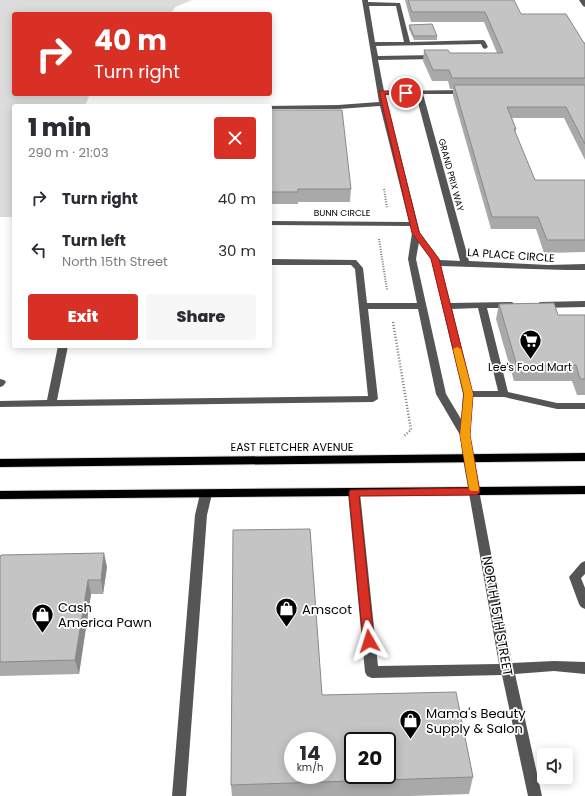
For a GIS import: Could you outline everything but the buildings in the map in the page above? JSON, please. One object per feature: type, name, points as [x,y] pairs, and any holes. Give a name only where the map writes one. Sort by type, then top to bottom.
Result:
[{"type":"main road","name":"EAST FLETCHER AVENUE","points":[[0,463],[585,457]]},
{"type":"main road","points":[[1,496],[585,490]]},
{"type":"street","points":[[582,0],[585,5]]},
{"type":"street","points":[[366,5],[398,4],[408,44]]},
{"type":"street","points":[[366,5],[375,11]]},
{"type":"street","name":"NORTH 15TH STREET","points":[[366,5],[383,104],[415,228],[435,259],[468,394],[465,435],[468,459],[507,670],[536,796]]},
{"type":"street","points":[[391,11],[400,11]]},
{"type":"street","points":[[373,44],[483,42],[487,51]]},
{"type":"street","points":[[375,58],[443,57]]},
{"type":"street","points":[[381,93],[475,92]]},
{"type":"street","name":"GRAND PRIX WAY","points":[[419,93],[465,262]]},
{"type":"street","points":[[272,107],[338,107],[383,104]]},
{"type":"street","name":"BUNN CIRCLE","points":[[272,223],[415,228]]},
{"type":"street","name":"NORTH 15TH STREET","points":[[415,228],[412,259],[441,394],[465,435]]},
{"type":"street","points":[[0,404],[373,399],[359,268],[353,262],[272,262]]},
{"type":"street","name":"LA PLACE CIRCLE","points":[[436,263],[465,262],[559,269],[585,267]]},
{"type":"street","points":[[446,306],[585,304]]},
{"type":"street","points":[[363,306],[422,306]]},
{"type":"street","points":[[482,306],[504,394]]},
{"type":"street","points":[[51,404],[63,348]]},
{"type":"street","points":[[468,394],[504,394],[557,406],[585,406]]},
{"type":"street","points":[[354,493],[372,672],[507,670],[554,666],[585,668]]},
{"type":"street","points":[[179,796],[201,515],[206,494]]},
{"type":"street","points":[[585,566],[575,577],[585,604]]},
{"type":"path","points":[[378,237],[411,430],[403,437]]},
{"type":"shaded area","points":[[0,0],[192,0],[175,7],[172,12],[12,12],[12,96],[89,96],[86,104],[12,104],[12,217],[0,217]]},
{"type":"slow traffic","points":[[457,349],[468,394],[465,435],[474,489]]},
{"type":"place","name":"Lee's Food Mart","points":[[530,360]]},
{"type":"place","name":"Amscot","points":[[287,628]]},
{"type":"place","name":"Cash America Pawn","points":[[42,634]]},
{"type":"place","name":"Mama's Beauty Supply & Salon","points":[[411,740]]},
{"type":"route","points":[[369,641],[354,493],[475,492],[465,435],[468,394],[435,259],[416,233],[381,93],[406,93]]}]
